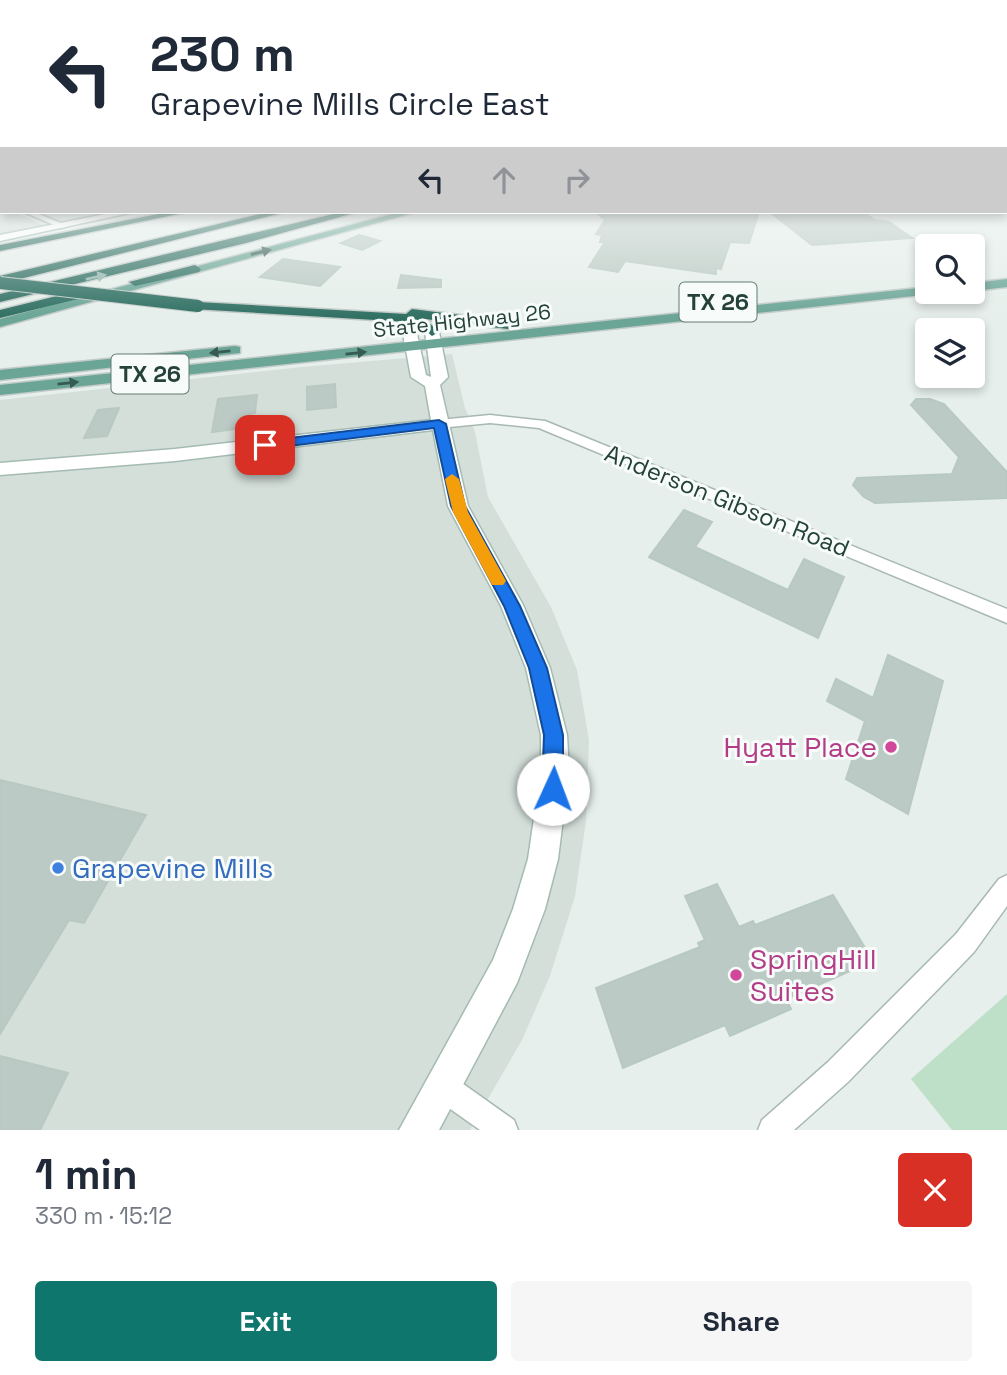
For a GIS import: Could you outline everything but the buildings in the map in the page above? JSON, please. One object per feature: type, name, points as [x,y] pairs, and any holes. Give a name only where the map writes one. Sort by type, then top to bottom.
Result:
[{"type":"highway","points":[[0,248],[173,214]]},
{"type":"highway","points":[[71,249],[221,214]]},
{"type":"highway","points":[[0,281],[281,214]]},
{"type":"highway","points":[[0,298],[346,214]]},
{"type":"highway","points":[[0,314],[195,269]]},
{"type":"highway","points":[[0,281],[198,306],[410,318],[425,323],[433,338]]},
{"type":"highway","points":[[328,314],[415,314],[508,325]]},
{"type":"main road","points":[[0,323],[403,214]]},
{"type":"main road","points":[[985,285],[1007,282],[1000,273]]},
{"type":"main road","name":"State Highway 26","points":[[0,390],[411,341],[508,325],[915,281]]},
{"type":"main road","name":"State Highway 26","points":[[433,338],[544,333],[915,292]]},
{"type":"main road","points":[[640,323],[654,315],[755,305],[780,296]]},
{"type":"main road","points":[[544,333],[620,319],[621,312]]},
{"type":"main road","name":"State Highway 26","points":[[0,374],[411,341]]},
{"type":"street","points":[[33,214],[65,226]]},
{"type":"street","points":[[0,238],[120,214]]},
{"type":"street","points":[[432,384],[440,377],[433,338]]},
{"type":"street","points":[[411,341],[419,377],[432,384]]},
{"type":"street","points":[[418,1130],[505,971],[529,909],[542,859],[555,771],[554,735],[538,668],[512,606],[458,506],[432,384]]},
{"type":"street","name":"Anderson Gibson Road","points":[[439,424],[490,419],[541,424],[1007,616]]},
{"type":"street","points":[[0,469],[175,455],[439,424]]},
{"type":"street","points":[[772,1130],[838,1072],[965,943],[1007,887]]},
{"type":"street","points":[[442,1086],[503,1130]]},
{"type":"shaded area","points":[[0,214],[18,214],[43,225],[0,235]]},
{"type":"shaded area","points":[[452,354],[465,408],[475,432],[488,497],[551,607],[577,670],[589,740],[586,821],[575,896],[550,976],[522,1040],[470,1130],[0,1130],[0,400],[302,367]]},
{"type":"green space","points":[[1007,994],[1007,1130],[952,1130],[911,1079]]},
{"type":"slow traffic","points":[[452,479],[460,512],[498,581]]},
{"type":"place","name":"Hyatt Place","points":[[891,747]]},
{"type":"place","name":"Grapevine Mills","points":[[58,868]]},
{"type":"place","name":"SpringHill Suites","points":[[736,975]]},
{"type":"route","points":[[265,445],[439,424],[458,506],[512,606],[538,668],[554,735],[553,789]]}]
